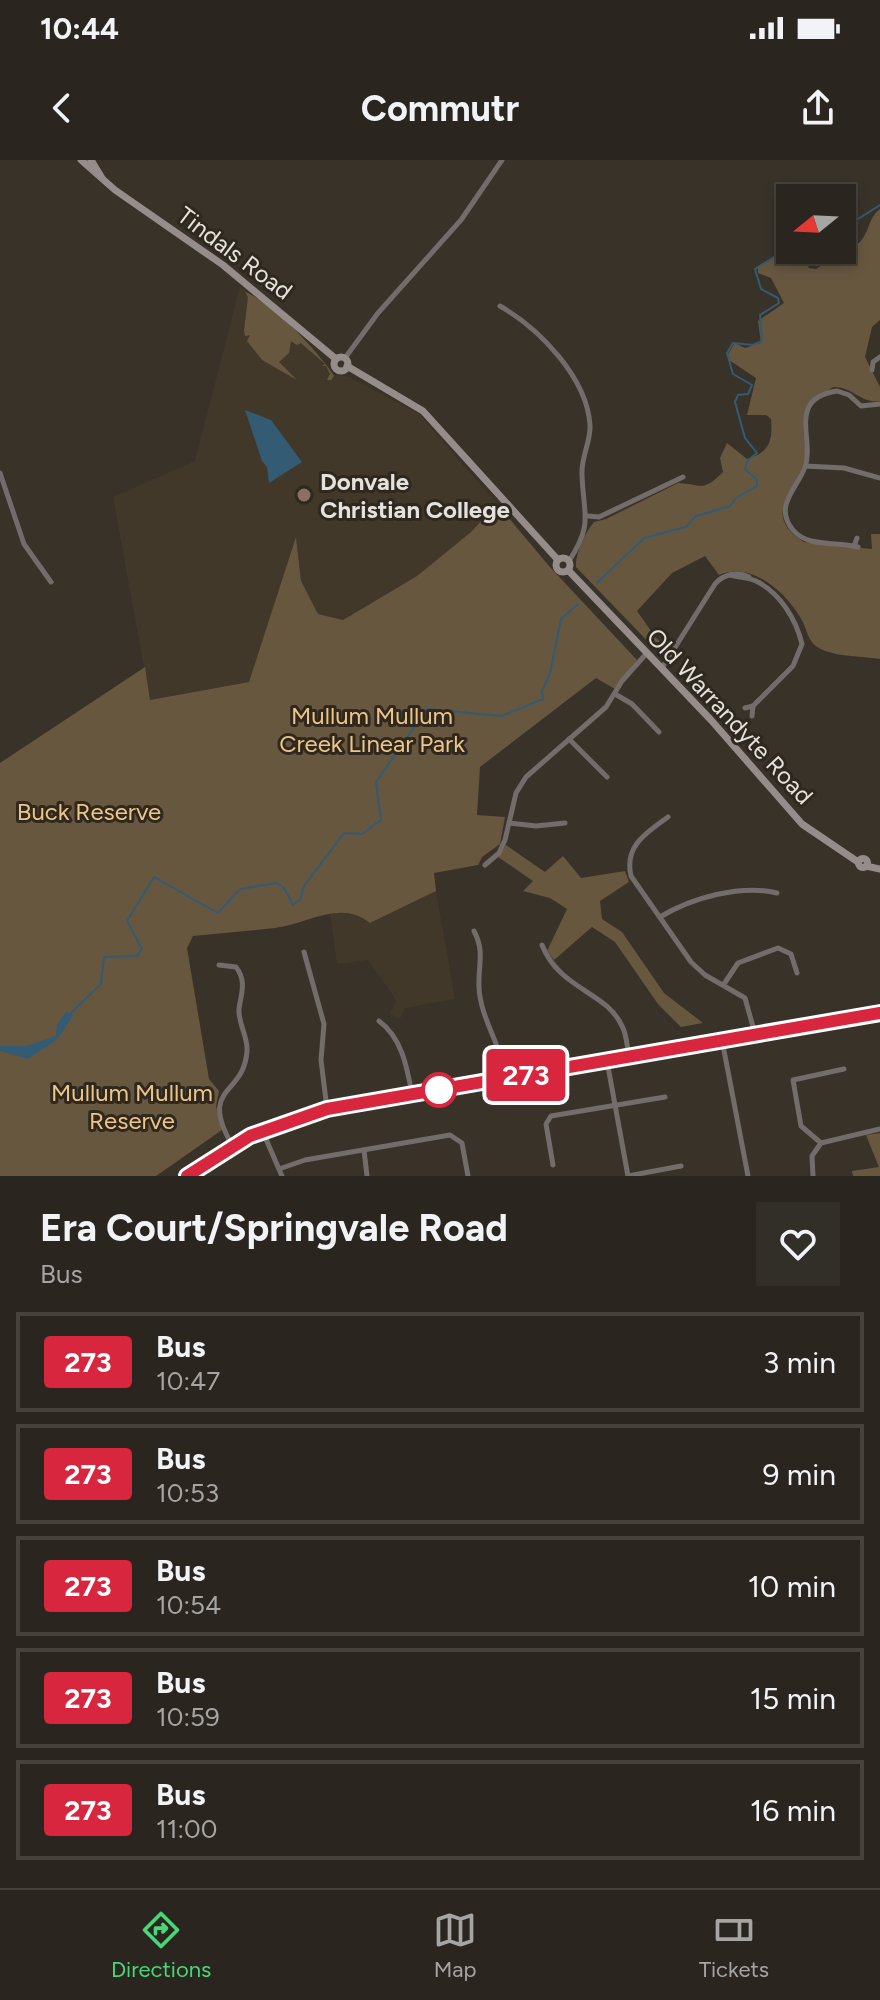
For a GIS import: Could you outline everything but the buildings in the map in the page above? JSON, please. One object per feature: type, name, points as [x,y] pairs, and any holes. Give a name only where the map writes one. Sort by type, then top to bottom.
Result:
[{"type":"main road","name":"Tindals Road","points":[[81,160],[106,183],[223,265],[336,359],[337,370],[346,362]]},
{"type":"main road","name":"Tindals Road","points":[[91,160],[106,183]]},
{"type":"main road","points":[[99,160],[99,173]]},
{"type":"main road","points":[[336,359],[346,362],[432,419],[558,560],[558,570],[568,566]]},
{"type":"main road","name":"Old Warrandyte Road","points":[[568,566],[588,592],[802,824],[865,863]]},
{"type":"main road","points":[[187,1176],[232,1145],[262,1130],[327,1109],[880,1013]]},
{"type":"street","points":[[346,362],[378,313],[461,220],[502,160]]},
{"type":"street","points":[[500,306],[535,332],[577,385],[587,403],[591,430],[582,470],[588,516],[581,540],[568,566]]},
{"type":"street","points":[[872,370],[871,360],[880,357]]},
{"type":"street","points":[[857,538],[856,546],[810,541],[789,525],[786,500],[805,466],[804,421],[815,401],[837,391],[849,395],[861,406],[880,404]]},
{"type":"street","points":[[805,466],[844,468],[880,478]]},
{"type":"street","points":[[0,473],[24,544],[51,582]]},
{"type":"street","points":[[588,516],[599,517],[683,477]]},
{"type":"street","points":[[661,669],[715,584],[730,575],[751,579],[784,605],[802,644],[793,666],[753,706],[745,708]]},
{"type":"street","points":[[485,865],[499,853],[516,793],[526,777],[606,707],[646,654]]},
{"type":"street","points":[[615,693],[632,704],[659,732]]},
{"type":"street","points":[[752,716],[753,706]]},
{"type":"street","points":[[569,739],[607,777]]},
{"type":"street","points":[[668,817],[634,846],[628,864],[636,885],[691,962],[705,975],[745,998],[755,1034]]},
{"type":"street","points":[[509,823],[536,826],[565,823]]},
{"type":"street","points":[[660,917],[719,894],[754,890],[777,893]]},
{"type":"street","points":[[474,931],[483,956],[479,985],[482,1009],[500,1047],[507,1078]]},
{"type":"street","points":[[542,945],[547,957],[565,978],[613,1012],[622,1026],[629,1057]]},
{"type":"street","points":[[724,984],[738,963],[778,948],[791,954],[797,973]]},
{"type":"street","points":[[304,952],[324,1024],[321,1060],[327,1109]]},
{"type":"street","points":[[219,965],[236,967],[243,986],[239,1013],[246,1057],[238,1076],[223,1094],[219,1109],[220,1123],[232,1145]]},
{"type":"street","points":[[379,1021],[389,1029],[404,1056],[412,1094]]},
{"type":"street","points":[[722,1040],[748,1176]]},
{"type":"street","points":[[607,1061],[628,1176],[681,1166]]},
{"type":"street","points":[[821,1143],[801,1126],[793,1080],[844,1069]]},
{"type":"street","points":[[553,1165],[547,1120],[565,1112],[665,1097]]},
{"type":"street","points":[[813,1176],[812,1156],[821,1143],[880,1129]]},
{"type":"street","points":[[262,1130],[280,1174],[299,1161],[453,1136],[462,1145],[468,1176]]},
{"type":"street","points":[[364,1150],[367,1176]]},
{"type":"shaded area","name":"Donvale Christian College","points":[[240,286],[284,322],[331,374],[349,377],[419,414],[497,504],[471,532],[417,576],[343,620],[318,614],[301,581],[296,539],[249,682],[150,700],[113,497],[195,461]]},
{"type":"shaded area","points":[[436,891],[455,999],[405,1008],[400,1019],[390,1014],[396,1000],[368,960],[337,964],[330,913],[358,913],[371,923]]},
{"type":"green space","points":[[880,209],[880,320],[872,327],[865,357],[880,387],[880,401],[867,400],[846,389],[833,387],[807,405],[803,422],[804,461],[783,512],[784,522],[791,532],[804,542],[872,549],[871,534],[880,534],[880,659],[840,655],[819,648],[812,642],[793,607],[776,589],[766,581],[743,572],[719,575],[705,556],[672,573],[637,611],[656,638],[670,650],[660,654],[576,567],[585,537],[594,522],[678,483],[702,486],[710,483],[723,472],[720,458],[727,443],[747,459],[765,450],[770,440],[771,419],[766,415],[747,415],[756,378],[729,360],[728,354],[735,343],[745,348],[761,343],[758,321],[784,303],[771,278],[758,273],[758,266],[776,256],[776,264],[807,264],[809,268],[816,269],[822,264],[856,264],[856,243],[865,234]]},
{"type":"green space","points":[[245,292],[256,297],[294,328],[327,366],[334,376],[331,380],[327,380],[330,374],[326,366],[322,366],[325,364],[301,343],[297,345],[291,341],[289,353],[279,362],[297,380],[262,360],[247,341],[250,335],[245,336],[248,297]]},
{"type":"green space","points":[[497,504],[549,566],[637,660],[615,689],[596,678],[480,767],[477,815],[505,817],[500,844],[482,857],[478,865],[434,873],[436,891],[370,923],[359,916],[336,913],[275,928],[193,936],[187,948],[209,1079],[219,1091],[216,1106],[222,1130],[156,1176],[0,1176],[0,763],[145,667],[150,700],[249,682],[296,537],[301,581],[318,614],[343,620],[417,576],[471,532]]},
{"type":"green space","points":[[506,845],[545,872],[563,856],[581,878],[625,871],[629,882],[600,901],[602,919],[622,932],[664,993],[703,1023],[681,1027],[658,1004],[615,942],[592,927],[554,960],[547,951],[567,909],[550,898],[523,891],[533,881],[498,857]]},
{"type":"green space","points":[[880,1133],[880,1176],[853,1176],[852,1171],[879,1167],[866,1135]]},
{"type":"water","points":[[245,410],[271,420],[302,462],[269,483],[267,467],[262,461]]},
{"type":"water","points":[[66,1012],[73,1015],[58,1037],[28,1059],[0,1051],[0,1046],[26,1046],[56,1036],[57,1024]]},
{"type":"waterway","points":[[856,220],[880,205]]},
{"type":"waterway","points":[[597,583],[644,538],[686,527],[696,516],[730,506],[736,498],[757,486],[757,480],[745,469],[747,461],[757,453],[745,438],[735,402],[738,395],[748,394],[752,385],[733,374],[727,353],[733,343],[753,345],[762,341],[760,315],[779,303],[778,298],[761,289],[755,269],[776,256]]},
{"type":"waterway","points":[[71,1013],[101,984],[104,957],[137,956],[142,949],[127,921],[154,877],[218,913],[240,889],[277,883],[284,888],[293,905],[300,900],[304,886],[344,833],[362,834],[381,820],[376,782],[427,709],[502,716],[543,699],[542,691],[550,673],[561,619],[578,604]]},
{"type":"bus line","name":"273","points":[[187,1176],[250,1136],[273,1125],[327,1109],[880,1013]]},
{"type":"place","name":"Donvale Christian College","points":[[304,495]]},
{"type":"park label","name":"Mullum Mullum Creek Linear Park","points":[[372,729]]},
{"type":"park label","name":"Buck Reserve","points":[[89,811]]},
{"type":"park label","name":"Mullum Mullum Reserve","points":[[132,1106]]}]
